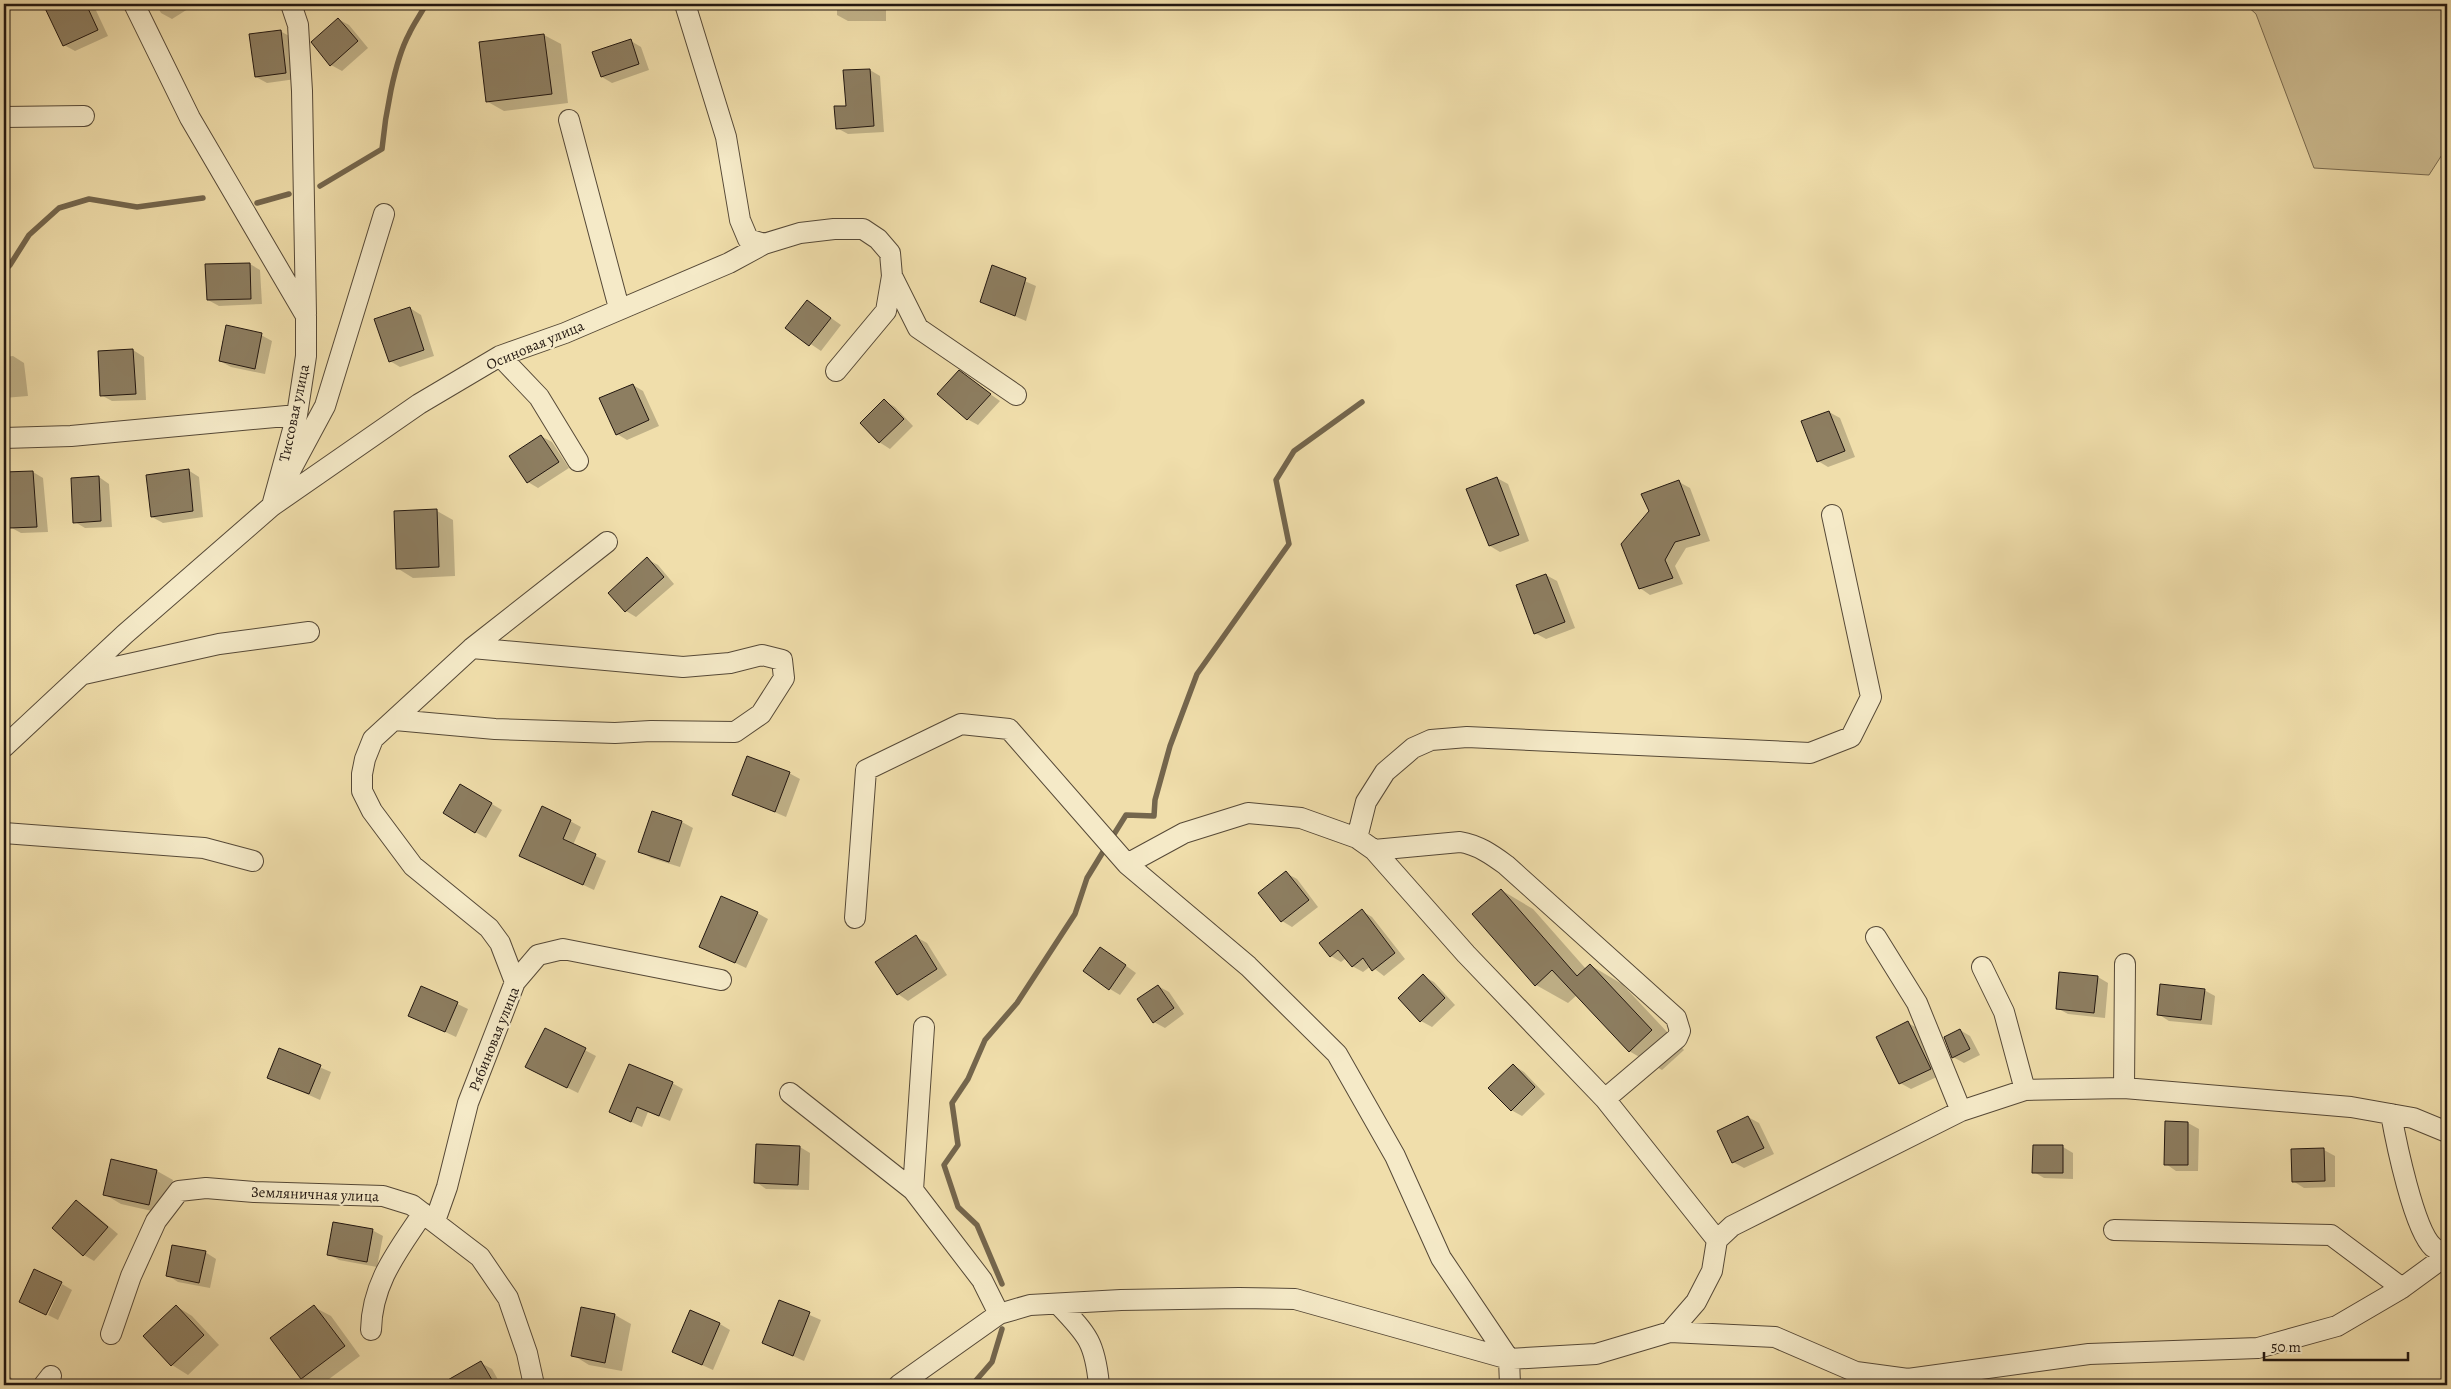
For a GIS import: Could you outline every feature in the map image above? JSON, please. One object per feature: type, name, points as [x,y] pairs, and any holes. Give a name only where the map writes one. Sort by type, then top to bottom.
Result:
[{"type":"street","points":[[134,4],[190,118],[306,316]]},
{"type":"street","name":"Тиссовая улица","points":[[272,506],[297,415],[306,356],[302,91],[298,25],[291,4]]},
{"type":"street","points":[[684,4],[726,137],[740,220],[748,239],[764,244]]},
{"type":"street","points":[[4,117],[84,116]]},
{"type":"street","points":[[569,120],[619,308]]},
{"type":"street","points":[[4,746],[224,546],[272,506],[325,406],[384,214]]},
{"type":"street","name":"Осиновая улица","points":[[272,506],[419,404],[500,356],[565,333],[619,308],[729,263],[764,244],[800,233],[834,228],[863,229],[878,239],[890,253],[892,276]]},
{"type":"street","points":[[836,372],[886,311],[892,276]]},
{"type":"street","points":[[892,276],[918,328],[1016,395]]},
{"type":"street","points":[[500,356],[539,397],[578,461]]},
{"type":"street","points":[[4,438],[71,436],[297,415]]},
{"type":"street","points":[[1357,838],[1366,802],[1385,772],[1413,748],[1431,740],[1467,737],[1810,753],[1851,738],[1871,697],[1832,515]]},
{"type":"street","points":[[515,982],[500,943],[489,928],[413,866],[372,811],[362,791],[364,758],[373,739],[396,720],[472,648],[607,542]]},
{"type":"street","points":[[82,675],[219,644],[309,632]]},
{"type":"street","points":[[396,720],[494,729],[615,733],[650,731],[735,732],[761,714],[784,678],[782,660],[762,655],[730,663],[683,668],[472,648]]},
{"type":"street","points":[[855,918],[866,770],[961,724],[1009,728],[1122,858],[1248,966],[1337,1054],[1395,1156],[1441,1258],[1509,1359],[1510,1385]]},
{"type":"street","points":[[1122,858],[1184,833],[1248,813],[1301,818],[1357,838],[1374,850],[1466,954],[1605,1098],[1717,1240]]},
{"type":"street","points":[[4,833],[204,848],[253,860]]},
{"type":"street","points":[[1374,850],[1460,842],[1474,844],[1489,852],[1506,864],[1676,1018],[1680,1031],[1677,1038],[1605,1098]]},
{"type":"street","points":[[1876,937],[1917,1004],[1961,1111]]},
{"type":"street","name":"Рябиновая улица","points":[[371,1330],[371,1308],[383,1275],[429,1217],[447,1188],[468,1103],[515,982],[538,956],[563,949],[631,964],[721,980]]},
{"type":"street","points":[[2124,1088],[2125,964]]},
{"type":"street","points":[[1982,967],[2004,1012],[2025,1090]]},
{"type":"street","points":[[913,1190],[924,1027]]},
{"type":"street","points":[[1670,1332],[1696,1302],[1712,1271],[1717,1240],[1732,1226],[1961,1111],[2025,1090],[2124,1088],[2351,1107],[2413,1118],[2447,1132]]},
{"type":"street","points":[[790,1093],[913,1190],[982,1280],[999,1314]]},
{"type":"street","points":[[899,1385],[999,1314],[1030,1305],[1060,1305],[1121,1300],[1295,1299],[1509,1359],[1596,1354],[1670,1332],[1775,1337],[1856,1372],[1908,1379],[2089,1354],[2258,1348],[2337,1326],[2402,1288],[2447,1255],[2433,1247],[2422,1229],[2406,1183],[2391,1114]]},
{"type":"street","name":"Земляничная улица","points":[[111,1334],[131,1276],[156,1221],[179,1191],[206,1188],[254,1192],[383,1196],[412,1205],[480,1257],[508,1298],[534,1385]]},
{"type":"street","points":[[2114,1230],[2331,1235],[2402,1288]]},
{"type":"street","points":[[1060,1305],[1090,1340],[1097,1364],[1099,1385]]},
{"type":"shaded area","points":[[2245,4],[2447,4],[2447,147],[2429,175],[2314,168],[2256,14]]},
{"type":"building","points":[[43,4],[86,4],[98,30],[63,46]]},
{"type":"building","points":[[338,18],[358,41],[330,66],[311,42]]},
{"type":"building","points":[[281,30],[286,73],[255,77],[249,34]]},
{"type":"building","points":[[544,34],[552,94],[486,102],[479,42]]},
{"type":"building","points":[[631,39],[639,64],[601,77],[592,52]]},
{"type":"building","points":[[870,69],[874,126],[836,129],[834,106],[846,106],[843,70]]},
{"type":"building","points":[[250,263],[251,299],[207,300],[205,264]]},
{"type":"building","points":[[992,265],[1026,278],[1015,316],[980,302]]},
{"type":"building","points":[[807,300],[831,318],[809,346],[785,328]]},
{"type":"building","points":[[410,307],[424,350],[389,362],[374,319]]},
{"type":"building","points":[[226,325],[262,333],[255,369],[219,361]]},
{"type":"building","points":[[133,349],[136,394],[100,396],[98,351]]},
{"type":"building","points":[[959,370],[991,394],[967,420],[937,394]]},
{"type":"building","points":[[633,384],[649,420],[616,435],[599,398]]},
{"type":"building","points":[[884,399],[904,419],[879,443],[860,423]]},
{"type":"building","points":[[1829,411],[1845,451],[1817,462],[1801,421]]},
{"type":"building","points":[[541,435],[559,462],[527,483],[509,456]]},
{"type":"building","points":[[189,469],[193,511],[151,517],[146,475]]},
{"type":"building","points":[[33,471],[37,527],[9,528],[7,510],[4,510],[4,472]]},
{"type":"building","points":[[99,476],[101,521],[73,523],[71,478]]},
{"type":"building","points":[[1497,477],[1519,535],[1489,546],[1466,489]]},
{"type":"building","points":[[1679,480],[1700,535],[1675,542],[1665,560],[1673,578],[1639,589],[1621,544],[1649,511],[1641,494]]},
{"type":"building","points":[[437,509],[439,567],[396,569],[394,511]]},
{"type":"building","points":[[647,557],[664,577],[625,612],[608,593]]},
{"type":"building","points":[[1546,574],[1565,622],[1534,634],[1516,585]]},
{"type":"building","points":[[747,756],[790,772],[775,812],[732,795]]},
{"type":"building","points":[[460,784],[492,803],[475,833],[443,813]]},
{"type":"building","points":[[542,806],[571,820],[563,839],[596,854],[583,885],[519,856]]},
{"type":"building","points":[[652,811],[682,821],[669,862],[638,852]]},
{"type":"building","points":[[1286,871],[1309,900],[1281,922],[1258,893]]},
{"type":"building","points":[[1501,889],[1577,976],[1590,964],[1652,1030],[1629,1052],[1552,970],[1535,986],[1472,914]]},
{"type":"building","points":[[721,896],[758,912],[735,963],[699,947]]},
{"type":"building","points":[[1362,909],[1395,953],[1372,971],[1363,958],[1352,967],[1338,950],[1330,957],[1319,943]]},
{"type":"building","points":[[916,935],[937,969],[897,995],[875,962]]},
{"type":"building","points":[[1100,947],[1126,965],[1109,990],[1083,971]]},
{"type":"building","points":[[2059,972],[2098,976],[2094,1013],[2056,1009]]},
{"type":"building","points":[[1423,974],[1445,998],[1420,1022],[1398,998]]},
{"type":"building","points":[[2160,984],[2205,989],[2201,1020],[2157,1015]]},
{"type":"building","points":[[1158,985],[1174,1008],[1153,1023],[1137,999]]},
{"type":"building","points":[[421,986],[458,1002],[445,1032],[408,1016]]},
{"type":"building","points":[[1908,1021],[1931,1069],[1899,1084],[1876,1037]]},
{"type":"building","points":[[545,1028],[586,1048],[567,1088],[525,1067]]},
{"type":"building","points":[[1960,1029],[1970,1049],[1952,1058],[1944,1037]]},
{"type":"building","points":[[279,1048],[321,1065],[309,1094],[267,1078]]},
{"type":"building","points":[[629,1064],[673,1082],[659,1116],[637,1107],[631,1122],[609,1112]]},
{"type":"building","points":[[1513,1064],[1535,1087],[1511,1111],[1488,1088]]},
{"type":"building","points":[[1748,1116],[1764,1148],[1732,1163],[1717,1131]]},
{"type":"building","points":[[2165,1121],[2188,1122],[2188,1165],[2164,1165]]},
{"type":"building","points":[[756,1144],[800,1146],[798,1185],[754,1183]]},
{"type":"building","points":[[2033,1145],[2063,1145],[2063,1173],[2032,1173]]},
{"type":"building","points":[[2324,1148],[2325,1181],[2292,1182],[2291,1149]]},
{"type":"building","points":[[111,1159],[157,1170],[149,1205],[103,1195]]},
{"type":"building","points":[[76,1200],[108,1227],[83,1256],[52,1228]]},
{"type":"building","points":[[333,1222],[373,1229],[367,1262],[327,1255]]},
{"type":"building","points":[[172,1245],[206,1251],[199,1283],[166,1276]]},
{"type":"building","points":[[34,1269],[62,1282],[46,1315],[19,1302]]},
{"type":"building","points":[[779,1300],[810,1312],[793,1356],[762,1343]]},
{"type":"building","points":[[176,1305],[204,1335],[171,1366],[143,1336]]},
{"type":"building","points":[[314,1305],[345,1346],[301,1379],[270,1338]]},
{"type":"building","points":[[581,1307],[615,1314],[605,1363],[571,1356]]},
{"type":"building","points":[[690,1310],[720,1323],[702,1365],[672,1352]]},
{"type":"building","points":[[481,1361],[495,1385],[439,1385]]},
{"type":"waterway","points":[[320,186],[382,149],[385,121],[399,59],[411,30],[426,4]]},
{"type":"waterway","points":[[257,203],[289,194]]},
{"type":"waterway","points":[[4,271],[10,265],[29,235],[59,208],[89,199],[137,207],[203,198]]},
{"type":"waterway","points":[[1111,839],[1126,815],[1154,816],[1155,800],[1170,746],[1197,674],[1289,544],[1276,480],[1294,451],[1362,402]]},
{"type":"waterway","points":[[1002,1284],[977,1225],[958,1207],[944,1165],[958,1145],[952,1103],[968,1079],[985,1040],[1017,1003],[1075,914],[1087,878],[1106,847]]},
{"type":"waterway","points":[[972,1385],[992,1362],[1002,1329]]}]
